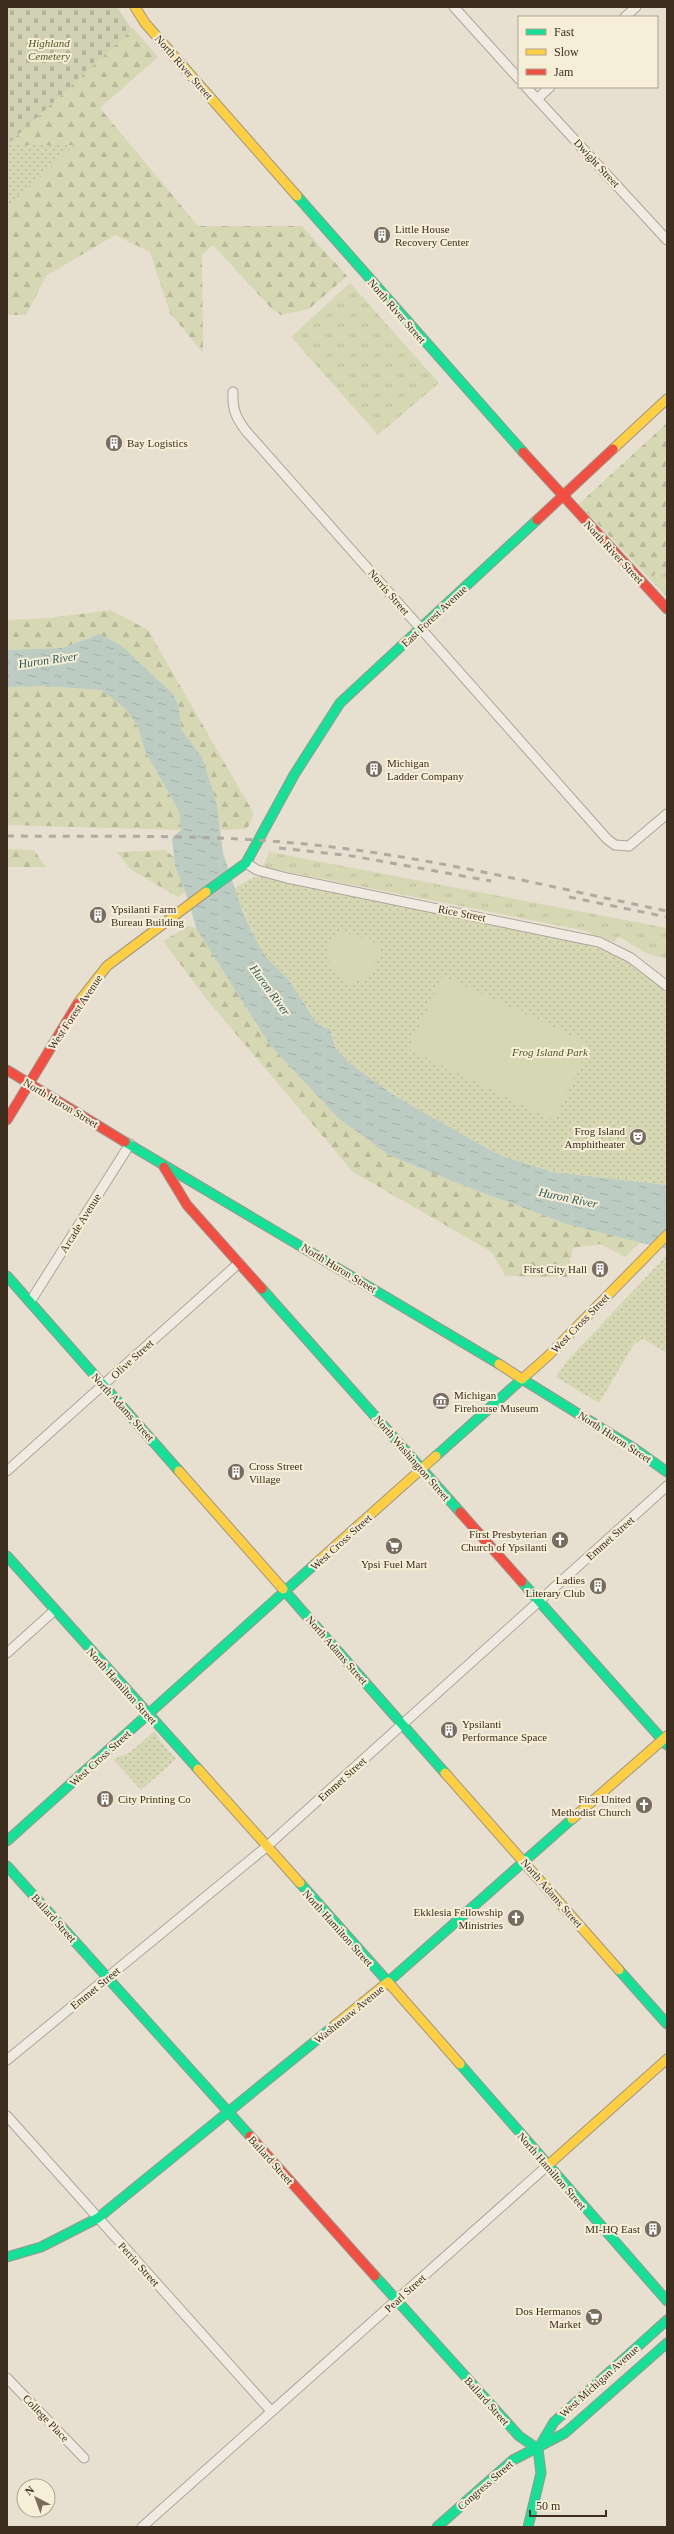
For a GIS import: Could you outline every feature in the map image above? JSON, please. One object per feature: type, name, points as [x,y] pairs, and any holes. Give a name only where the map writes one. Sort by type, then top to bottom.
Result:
[{"type":"main road","name":"North River Street","points":[[134,7],[145,22],[332,237],[667,609]]},
{"type":"main road","name":"East Forest Avenue","points":[[244,865],[330,715],[340,703],[667,399]]},
{"type":"main road","name":"West Forest Avenue","points":[[7,1120],[94,980],[124,952],[244,865]]},
{"type":"main road","name":"North Huron Street","points":[[7,1070],[164,1166],[462,1341],[634,1449],[667,1472]]},
{"type":"main road","name":"North Washington Street","points":[[164,1166],[187,1205],[540,1602],[666,1741]]},
{"type":"main road","name":"West Cross Street","points":[[7,1841],[553,1351],[644,1256],[667,1235]]},
{"type":"main road","name":"North Adams Street","points":[[7,1276],[667,2024]]},
{"type":"main road","name":"North Hamilton Street","points":[[7,1556],[266,1848],[388,1982],[667,2301]]},
{"type":"main road","name":"Washtenaw Avenue","points":[[7,2257],[41,2247],[98,2218],[388,1982],[666,1741]]},
{"type":"main road","name":"Ballard Street","points":[[7,1866],[519,2436],[538,2449]]},
{"type":"main road","name":"Pearl Street","points":[[548,2166],[667,2059]]},
{"type":"main road","name":"West Michigan Avenue","points":[[538,2449],[554,2422],[667,2320]]},
{"type":"main road","name":"West Michigan Avenue","points":[[538,2449],[565,2433],[667,2343]]},
{"type":"main road","name":"Congress Street","points":[[437,2527],[509,2463],[538,2449]]},
{"type":"main road","points":[[528,2527],[541,2473],[538,2449]]},
{"type":"street","points":[[454,7],[518,78]]},
{"type":"street","points":[[626,16],[636,7]]},
{"type":"street","name":"Dwight Street","points":[[527,88],[667,240]]},
{"type":"street","points":[[537,99],[549,88]]},
{"type":"street","name":"Norris Street","points":[[233,392],[232,405],[236,417],[246,431],[607,839],[615,845],[629,846],[667,814]]},
{"type":"street","name":"Rice Street","points":[[244,865],[288,878],[599,942],[631,958],[667,986]]},
{"type":"street","name":"Arcade Avenue","points":[[30,1302],[130,1144]]},
{"type":"street","name":"Olive Street","points":[[7,1471],[239,1263]]},
{"type":"street","name":"Emmet Street","points":[[7,2060],[266,1848],[667,1486]]},
{"type":"street","points":[[7,1653],[55,1610]]},
{"type":"street","name":"Perrin Street","points":[[7,2116],[271,2411]]},
{"type":"street","name":"Pearl Street","points":[[142,2527],[548,2166]]},
{"type":"street","name":"College Place","points":[[7,2378],[84,2458]]},
{"type":"green space","name":"Highland Cemetery","points":[[7,7],[117,7],[132,30],[7,145]]},
{"type":"green space","points":[[133,28],[158,57],[100,108],[198,226],[302,226],[347,276],[309,309],[281,315],[272,309],[213,245],[202,255],[203,353],[170,313],[150,252],[115,235],[46,276],[26,315],[7,315],[7,128],[19,134]]},
{"type":"green space","points":[[7,145],[75,145],[7,206]]},
{"type":"green space","points":[[350,283],[439,383],[378,435],[291,337]]},
{"type":"green space","points":[[667,423],[667,568],[649,578],[579,504]]},
{"type":"green space","points":[[667,568],[667,597],[649,578]]},
{"type":"green space","points":[[111,610],[148,630],[254,814],[247,829],[221,830],[217,805],[202,757],[181,729],[179,707],[173,694],[122,646],[99,634],[63,648],[7,650],[7,620],[50,618]]},
{"type":"green space","points":[[46,686],[101,690],[126,709],[138,727],[145,751],[179,811],[181,830],[7,825],[7,687]]},
{"type":"green space","points":[[7,849],[34,850],[46,867],[7,867]]},
{"type":"green space","points":[[165,850],[174,857],[175,866],[185,892],[178,897],[130,869],[117,852]]},
{"type":"green space","points":[[269,852],[667,928],[667,959],[648,954],[618,936],[615,942],[582,930],[263,867]]},
{"type":"green space","name":"Frog Island Park","points":[[259,876],[590,945],[621,959],[641,971],[667,994],[667,1185],[552,1172],[499,1155],[395,1096],[348,1062],[336,1049],[332,1033],[326,1027],[318,1025],[288,979],[266,957],[254,937],[234,889],[250,879]]},
{"type":"green space","points":[[188,926],[196,928],[270,1045],[337,1117],[389,1155],[462,1185],[567,1224],[642,1241],[625,1257],[600,1244],[573,1248],[567,1277],[505,1276],[492,1252],[353,1172],[208,1001],[163,941]]},
{"type":"green space","points":[[341,931],[382,945],[371,975],[349,984],[330,963],[329,942]]},
{"type":"green space","points":[[443,976],[590,1044],[554,1120],[408,1049]]},
{"type":"green space","points":[[667,1255],[667,1353],[643,1339],[634,1344],[599,1403],[556,1377],[566,1362]]},
{"type":"green space","points":[[155,1731],[160,1741],[176,1759],[141,1790],[113,1759],[129,1753]]},
{"type":"water","name":"Huron River","points":[[99,634],[122,646],[173,694],[179,707],[181,729],[202,757],[217,805],[223,853],[242,910],[254,937],[266,957],[288,979],[318,1025],[330,1029],[336,1049],[348,1062],[395,1096],[499,1155],[552,1172],[667,1185],[667,1249],[567,1224],[462,1185],[389,1155],[337,1117],[270,1045],[196,928],[189,902],[175,866],[172,838],[181,830],[179,811],[145,751],[138,727],[126,709],[101,690],[46,686],[7,687],[7,650],[63,648]]},
{"type":"railway","points":[[7,836],[144,836],[248,839],[330,847],[379,853],[475,870],[667,911]]},
{"type":"railway","points":[[279,848],[352,856],[491,881]]},
{"type":"railway","points":[[569,897],[667,917]]},
{"type":"traffic: fast","points":[[297,196],[523,452]]},
{"type":"traffic: fast","points":[[206,892],[246,863],[294,775],[340,703],[537,520]]},
{"type":"traffic: fast","points":[[125,1142],[499,1364]]},
{"type":"traffic: fast","points":[[7,1276],[179,1471]]},
{"type":"traffic: fast","points":[[262,1289],[460,1512]]},
{"type":"traffic: fast","points":[[436,1456],[522,1379],[635,1449],[667,1472]]},
{"type":"traffic: fast","points":[[7,1556],[198,1769]]},
{"type":"traffic: fast","points":[[7,1841],[315,1564]]},
{"type":"traffic: fast","points":[[522,1582],[667,1745]]},
{"type":"traffic: fast","points":[[283,1589],[445,1773]]},
{"type":"traffic: fast","points":[[300,1883],[388,1982],[572,1819]]},
{"type":"traffic: fast","points":[[7,1866],[250,2136]]},
{"type":"traffic: fast","points":[[619,1970],[667,2024]]},
{"type":"traffic: fast","points":[[7,2257],[41,2247],[98,2218],[335,2025]]},
{"type":"traffic: fast","points":[[460,2064],[667,2301]]},
{"type":"traffic: fast","points":[[375,2276],[519,2436],[538,2449]]},
{"type":"traffic: fast","points":[[528,2527],[541,2473],[538,2449],[554,2422],[667,2320]]},
{"type":"traffic: fast","points":[[437,2527],[513,2460],[565,2433],[667,2343]]},
{"type":"traffic: slow","points":[[135,7],[145,23],[297,196]]},
{"type":"traffic: slow","points":[[613,449],[667,399]]},
{"type":"traffic: slow","points":[[78,1003],[107,966],[206,892]]},
{"type":"traffic: slow","points":[[499,1364],[522,1379],[548,1356],[667,1235]]},
{"type":"traffic: slow","points":[[315,1564],[436,1456]]},
{"type":"traffic: slow","points":[[179,1471],[283,1589]]},
{"type":"traffic: slow","points":[[572,1819],[667,1736]]},
{"type":"traffic: slow","points":[[198,1769],[300,1883]]},
{"type":"traffic: slow","points":[[445,1773],[619,1970]]},
{"type":"traffic: slow","points":[[335,2025],[388,1982],[460,2064]]},
{"type":"traffic: slow","points":[[547,2166],[667,2059]]},
{"type":"traffic: jam","points":[[537,520],[613,449]]},
{"type":"traffic: jam","points":[[523,452],[667,609]]},
{"type":"traffic: jam","points":[[7,1120],[78,1003]]},
{"type":"traffic: jam","points":[[7,1070],[125,1142]]},
{"type":"traffic: jam","points":[[164,1167],[187,1205],[262,1289]]},
{"type":"traffic: jam","points":[[460,1512],[522,1582]]},
{"type":"traffic: jam","points":[[250,2136],[375,2276]]},
{"type":"place","name":"Little House Recovery Center","points":[[382,235]]},
{"type":"place","name":"Bay Logistics","points":[[114,443]]},
{"type":"place","name":"Michigan Ladder Company","points":[[374,769]]},
{"type":"place","name":"Ypsilanti Farm Bureau Building","points":[[98,915]]},
{"type":"place","name":"Frog Island Amphitheater","points":[[638,1137]]},
{"type":"place","name":"First City Hall","points":[[600,1269]]},
{"type":"place","name":"Michigan Firehouse Museum","points":[[441,1401]]},
{"type":"place","name":"Cross Street Village","points":[[236,1472]]},
{"type":"place","name":"First Presbyterian Church of Ypsilanti","points":[[560,1540]]},
{"type":"place","name":"Ypsi Fuel Mart","points":[[394,1546]]},
{"type":"place","name":"Ladies Literary Club","points":[[598,1586]]},
{"type":"place","name":"Ypsilanti Performance Space","points":[[449,1730]]},
{"type":"place","name":"City Printing Co","points":[[105,1799]]},
{"type":"place","name":"First United Methodist Church","points":[[644,1805]]},
{"type":"place","name":"Ekklesia Fellowship Ministries","points":[[516,1918]]},
{"type":"place","name":"MI-HQ East","points":[[653,2229]]},
{"type":"place","name":"Dos Hermanos Market","points":[[594,2317]]}]
